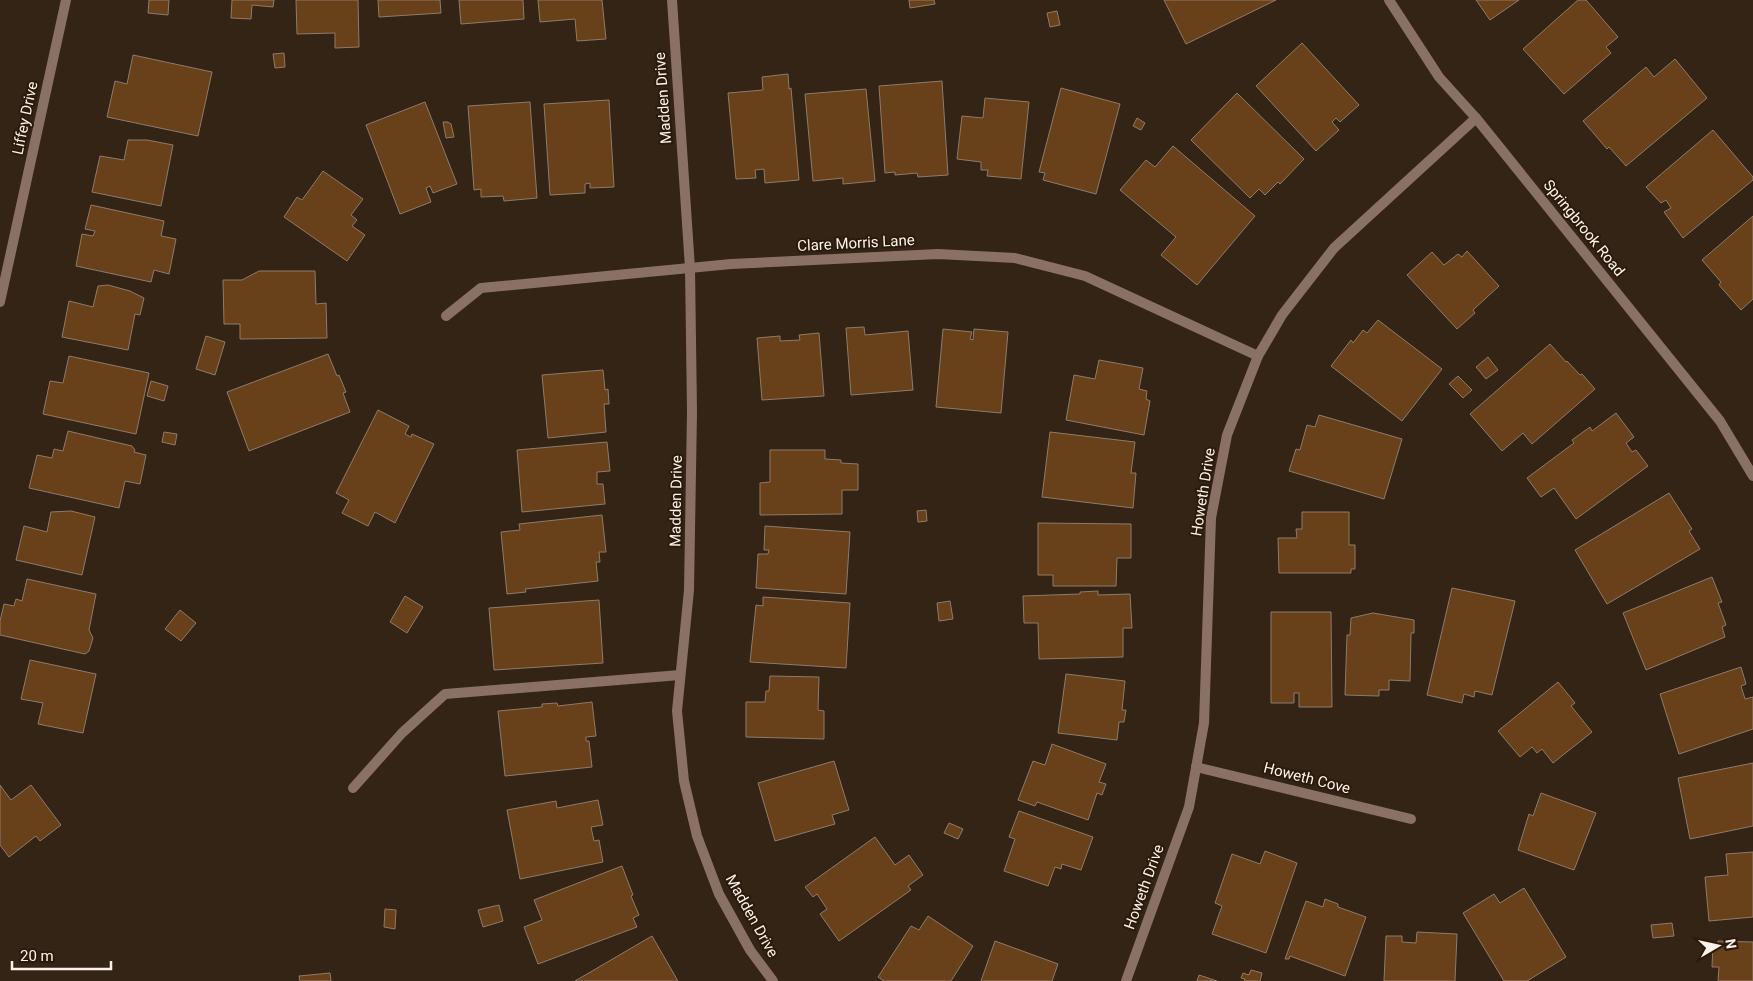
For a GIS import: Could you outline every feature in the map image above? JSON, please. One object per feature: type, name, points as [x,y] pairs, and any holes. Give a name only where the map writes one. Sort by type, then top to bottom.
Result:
[{"type":"street","name":"Liffey Drive","points":[[0,302],[3,276],[66,0]]},
{"type":"street","name":"Madden Drive","points":[[672,0],[690,268],[692,412],[689,561],[677,711],[684,781],[697,836],[719,894],[750,950],[773,981]]},
{"type":"street","name":"Springbrook Road","points":[[1389,0],[1439,77],[1476,118],[1720,421],[1753,476]]},
{"type":"street","name":"Howeth Drive","points":[[1126,981],[1189,807],[1204,723],[1211,518],[1227,436],[1258,356],[1282,315],[1334,248],[1476,118]]},
{"type":"street","name":"Clare Morris Lane","points":[[446,316],[481,288],[690,268],[938,254],[1015,258],[1085,276],[1258,356]]},
{"type":"street","points":[[353,788],[402,733],[445,694],[680,675]]},
{"type":"street","name":"Howeth Cove","points":[[1196,767],[1411,819]]},
{"type":"building","points":[[149,0],[169,0],[168,15],[148,13]]},
{"type":"building","points":[[232,0],[274,0],[273,7],[252,5],[251,19],[231,18]]},
{"type":"building","points":[[296,0],[358,0],[359,47],[335,48],[335,33],[297,34]]},
{"type":"building","points":[[378,0],[440,0],[441,13],[379,17]]},
{"type":"building","points":[[459,0],[523,0],[524,19],[461,24]]},
{"type":"building","points":[[538,0],[602,0],[606,39],[577,41],[575,19],[540,22]]},
{"type":"building","points":[[909,0],[934,0],[935,4],[910,8]]},
{"type":"building","points":[[1164,0],[1276,0],[1186,44]]},
{"type":"building","points":[[1476,0],[1519,0],[1490,20]]},
{"type":"building","points":[[1578,0],[1586,0],[1618,37],[1606,47],[1611,53],[1564,94],[1523,49]]},
{"type":"building","points":[[1057,11],[1060,25],[1050,27],[1047,13]]},
{"type":"building","points":[[1302,43],[1359,105],[1340,122],[1336,118],[1332,122],[1339,130],[1316,151],[1256,86]]},
{"type":"building","points":[[284,53],[285,67],[275,68],[273,54]]},
{"type":"building","points":[[133,55],[212,72],[198,136],[107,117],[115,81],[127,84]]},
{"type":"building","points":[[1675,59],[1707,98],[1626,166],[1609,147],[1607,149],[1583,121],[1646,67],[1654,77]]},
{"type":"building","points":[[788,74],[789,89],[791,88],[799,180],[765,183],[764,169],[755,170],[756,178],[736,179],[728,93],[763,90],[762,77]]},
{"type":"building","points":[[942,81],[948,175],[918,177],[917,173],[895,175],[895,172],[885,173],[879,86]]},
{"type":"building","points":[[1061,88],[1120,104],[1096,194],[1043,180],[1045,173],[1039,172]]},
{"type":"building","points":[[866,89],[875,181],[843,184],[843,178],[813,181],[805,94]]},
{"type":"building","points":[[1237,93],[1304,159],[1280,184],[1278,182],[1265,195],[1259,189],[1250,198],[1191,140]]},
{"type":"building","points":[[985,98],[1029,102],[1021,179],[987,176],[988,170],[981,170],[981,162],[957,159],[962,116],[983,118]]},
{"type":"building","points":[[609,100],[614,187],[590,188],[590,183],[585,184],[585,193],[550,195],[544,104]]},
{"type":"building","points":[[425,102],[457,184],[433,193],[430,186],[426,188],[431,202],[400,214],[366,125]]},
{"type":"building","points":[[530,102],[537,198],[504,201],[503,196],[481,197],[481,189],[474,190],[468,106]]},
{"type":"building","points":[[1137,118],[1145,123],[1141,130],[1133,126]]},
{"type":"building","points":[[443,122],[451,124],[454,137],[446,138]]},
{"type":"building","points":[[1713,130],[1753,177],[1753,180],[1683,238],[1664,212],[1671,208],[1666,200],[1661,203],[1646,187]]},
{"type":"building","points":[[128,140],[147,140],[173,145],[161,206],[92,192],[100,156],[124,160]]},
{"type":"building","points":[[1173,146],[1255,216],[1197,285],[1161,255],[1176,237],[1120,190],[1146,160],[1155,167]]},
{"type":"building","points":[[323,171],[363,199],[351,215],[357,220],[352,226],[365,235],[347,261],[284,217],[297,197],[302,200]]},
{"type":"building","points":[[91,205],[164,221],[161,236],[176,239],[169,274],[154,270],[151,282],[76,266],[82,234],[93,236],[95,231],[85,229]]},
{"type":"building","points":[[1753,216],[1753,299],[1741,310],[1719,285],[1721,282],[1702,260]]},
{"type":"building","points":[[1467,251],[1499,286],[1473,310],[1475,313],[1457,329],[1407,275],[1432,252],[1444,265],[1458,254],[1462,257]]},
{"type":"building","points":[[259,271],[315,271],[316,304],[326,303],[327,338],[240,339],[240,324],[224,324],[223,280],[242,280]]},
{"type":"building","points":[[108,285],[130,291],[144,298],[140,315],[135,314],[128,350],[62,337],[69,301],[93,307],[98,286]]},
{"type":"building","points":[[1378,320],[1442,369],[1402,421],[1331,366],[1351,340],[1353,343],[1363,330],[1367,333]]},
{"type":"building","points":[[864,327],[865,335],[908,331],[913,390],[851,395],[846,328]]},
{"type":"building","points":[[943,329],[972,332],[970,339],[973,340],[974,329],[1008,332],[1001,413],[936,407]]},
{"type":"building","points":[[819,333],[824,396],[762,400],[757,338],[780,336],[780,341],[800,340],[799,335]]},
{"type":"building","points":[[206,336],[225,342],[215,375],[196,369]]},
{"type":"building","points":[[1550,344],[1595,389],[1532,444],[1523,433],[1502,451],[1470,414]]},
{"type":"building","points":[[328,354],[346,392],[343,393],[350,412],[249,451],[227,392]]},
{"type":"building","points":[[69,356],[149,373],[136,434],[43,414],[50,381],[63,383]]},
{"type":"building","points":[[1488,357],[1498,370],[1486,379],[1476,367]]},
{"type":"building","points":[[1099,360],[1143,368],[1139,389],[1147,391],[1146,399],[1150,401],[1144,435],[1066,420],[1074,375],[1095,379]]},
{"type":"building","points":[[603,370],[605,390],[608,389],[609,404],[604,404],[606,432],[548,438],[542,375]]},
{"type":"building","points":[[1458,376],[1472,390],[1463,398],[1449,384]]},
{"type":"building","points":[[151,381],[168,386],[164,401],[147,396]]},
{"type":"building","points":[[378,410],[409,426],[405,434],[411,437],[412,434],[434,444],[395,523],[375,512],[368,526],[342,513],[349,500],[336,493]]},
{"type":"building","points":[[1616,413],[1634,437],[1626,443],[1632,452],[1636,450],[1648,466],[1576,519],[1554,488],[1541,497],[1527,478],[1574,443],[1572,440],[1590,427],[1592,431]]},
{"type":"building","points":[[1319,415],[1402,439],[1384,499],[1289,471],[1296,449],[1300,450],[1307,425],[1315,427]]},
{"type":"building","points":[[68,431],[132,446],[135,450],[134,452],[146,455],[140,484],[125,481],[119,508],[29,488],[37,455],[52,458],[54,449],[63,451]]},
{"type":"building","points":[[164,432],[177,434],[175,445],[162,442]]},
{"type":"building","points":[[1050,432],[1135,442],[1131,473],[1136,473],[1133,508],[1042,497]]},
{"type":"building","points":[[607,442],[610,471],[597,472],[597,484],[603,484],[605,504],[522,512],[517,450]]},
{"type":"building","points":[[770,450],[825,450],[825,459],[841,460],[841,463],[858,464],[858,490],[842,490],[842,514],[760,515],[760,483],[770,482]]},
{"type":"building","points":[[1669,493],[1692,529],[1689,531],[1700,549],[1607,604],[1575,550]]},
{"type":"building","points":[[926,510],[927,521],[918,522],[917,511]]},
{"type":"building","points":[[71,511],[95,517],[82,575],[16,560],[24,526],[47,532],[51,512]]},
{"type":"building","points":[[1302,512],[1349,512],[1349,545],[1355,545],[1355,569],[1351,569],[1351,573],[1279,573],[1278,538],[1297,538],[1296,529],[1302,529]]},
{"type":"building","points":[[602,515],[606,552],[599,552],[600,562],[596,562],[598,581],[525,589],[526,592],[507,594],[501,532],[520,530],[519,524]]},
{"type":"building","points":[[1038,523],[1131,524],[1131,558],[1117,558],[1116,586],[1053,586],[1053,575],[1038,575]]},
{"type":"building","points":[[765,526],[850,532],[846,594],[756,588],[758,554],[768,554],[769,550],[764,550]]},
{"type":"building","points":[[1712,577],[1722,602],[1718,603],[1726,625],[1722,627],[1725,637],[1646,670],[1623,613]]},
{"type":"building","points":[[27,579],[96,594],[89,630],[93,638],[89,651],[85,654],[0,635],[0,621],[4,604],[14,606],[16,599],[22,601]]},
{"type":"building","points":[[1452,588],[1515,601],[1492,695],[1475,691],[1474,697],[1464,694],[1462,703],[1427,695]]},
{"type":"building","points":[[1098,591],[1098,595],[1130,594],[1132,628],[1123,628],[1123,657],[1039,659],[1038,623],[1024,623],[1023,596],[1080,594],[1080,592]]},
{"type":"building","points":[[405,596],[423,607],[407,633],[390,622]]},
{"type":"building","points":[[763,597],[850,603],[846,668],[750,662],[756,605],[763,606]]},
{"type":"building","points":[[599,600],[603,663],[494,670],[489,608]]},
{"type":"building","points":[[950,601],[953,619],[939,621],[937,603]]},
{"type":"building","points":[[180,610],[196,623],[181,641],[165,629]]},
{"type":"building","points":[[1271,612],[1331,612],[1332,707],[1299,707],[1299,693],[1294,693],[1294,703],[1271,703]]},
{"type":"building","points":[[1373,613],[1414,620],[1414,633],[1411,633],[1410,681],[1389,680],[1389,690],[1379,690],[1379,696],[1345,695],[1347,635],[1350,635],[1351,618]]},
{"type":"building","points":[[30,660],[96,674],[83,733],[38,724],[43,703],[21,699]]},
{"type":"building","points":[[1741,667],[1746,684],[1741,686],[1745,699],[1753,697],[1753,729],[1679,754],[1660,694]]},
{"type":"building","points":[[1066,674],[1125,681],[1122,710],[1126,710],[1124,722],[1119,722],[1117,740],[1058,733]]},
{"type":"building","points":[[770,676],[819,677],[818,710],[824,711],[824,739],[746,737],[746,702],[765,702],[766,691],[769,691]]},
{"type":"building","points":[[1558,682],[1575,703],[1571,706],[1592,732],[1553,763],[1542,749],[1537,753],[1532,747],[1520,757],[1498,731]]},
{"type":"building","points":[[592,702],[596,736],[586,737],[586,741],[589,741],[592,767],[505,776],[498,711],[542,707],[542,704],[557,703],[558,706]]},
{"type":"building","points":[[1052,744],[1106,764],[1099,782],[1106,784],[1102,795],[1097,793],[1088,820],[1037,802],[1035,806],[1018,800],[1033,761],[1045,765]]},
{"type":"building","points":[[834,761],[849,810],[832,815],[835,824],[775,841],[758,783]]},
{"type":"building","points":[[1753,763],[1753,826],[1690,839],[1678,778]]},
{"type":"building","points":[[0,785],[11,800],[31,785],[61,825],[40,841],[36,836],[9,857],[0,845]]},
{"type":"building","points":[[1541,793],[1596,813],[1574,870],[1518,850],[1529,814],[1533,816]]},
{"type":"building","points":[[598,800],[603,825],[591,827],[594,841],[599,840],[603,862],[520,879],[507,810],[556,801],[557,808]]},
{"type":"building","points":[[1019,811],[1093,837],[1081,870],[1062,864],[1061,869],[1055,867],[1048,886],[1004,871],[1015,839],[1009,837]]},
{"type":"building","points":[[949,823],[963,829],[958,839],[944,833]]},
{"type":"building","points":[[875,837],[895,865],[909,855],[923,875],[908,886],[911,890],[839,941],[820,914],[827,909],[817,894],[813,897],[805,887]]},
{"type":"building","points":[[1265,851],[1297,863],[1266,953],[1212,934],[1222,906],[1215,903],[1232,854],[1260,864]]},
{"type":"building","points":[[1753,852],[1753,917],[1709,921],[1705,877],[1728,875],[1726,854]]},
{"type":"building","points":[[622,866],[639,915],[633,918],[637,927],[538,964],[524,927],[542,920],[534,900]]},
{"type":"building","points":[[1524,888],[1566,957],[1527,981],[1504,981],[1463,913],[1494,894],[1500,903]]},
{"type":"building","points":[[1325,899],[1338,904],[1338,907],[1366,917],[1345,976],[1290,956],[1289,959],[1285,959],[1306,901],[1323,907]]},
{"type":"building","points":[[499,905],[503,921],[483,927],[478,910]]},
{"type":"building","points":[[385,909],[396,910],[395,929],[384,927]]},
{"type":"building","points":[[928,916],[973,946],[951,981],[884,981],[878,977],[911,926],[919,930]]},
{"type":"building","points":[[1672,923],[1674,936],[1653,938],[1651,925]]},
{"type":"building","points":[[1417,932],[1457,934],[1455,981],[1384,981],[1386,936],[1402,936],[1402,942],[1416,943]]},
{"type":"building","points":[[652,936],[678,981],[575,981]]},
{"type":"building","points":[[995,941],[1058,964],[1052,981],[981,981]]},
{"type":"building","points":[[1718,941],[1753,942],[1753,981],[1718,981],[1719,967],[1712,967],[1713,945],[1717,945]]},
{"type":"building","points":[[1251,970],[1262,973],[1260,981],[1244,981],[1245,979],[1241,978],[1243,973],[1249,975]]},
{"type":"building","points":[[330,973],[331,981],[300,981],[299,976]]},
{"type":"building","points":[[1199,975],[1217,981],[1197,981]]}]
